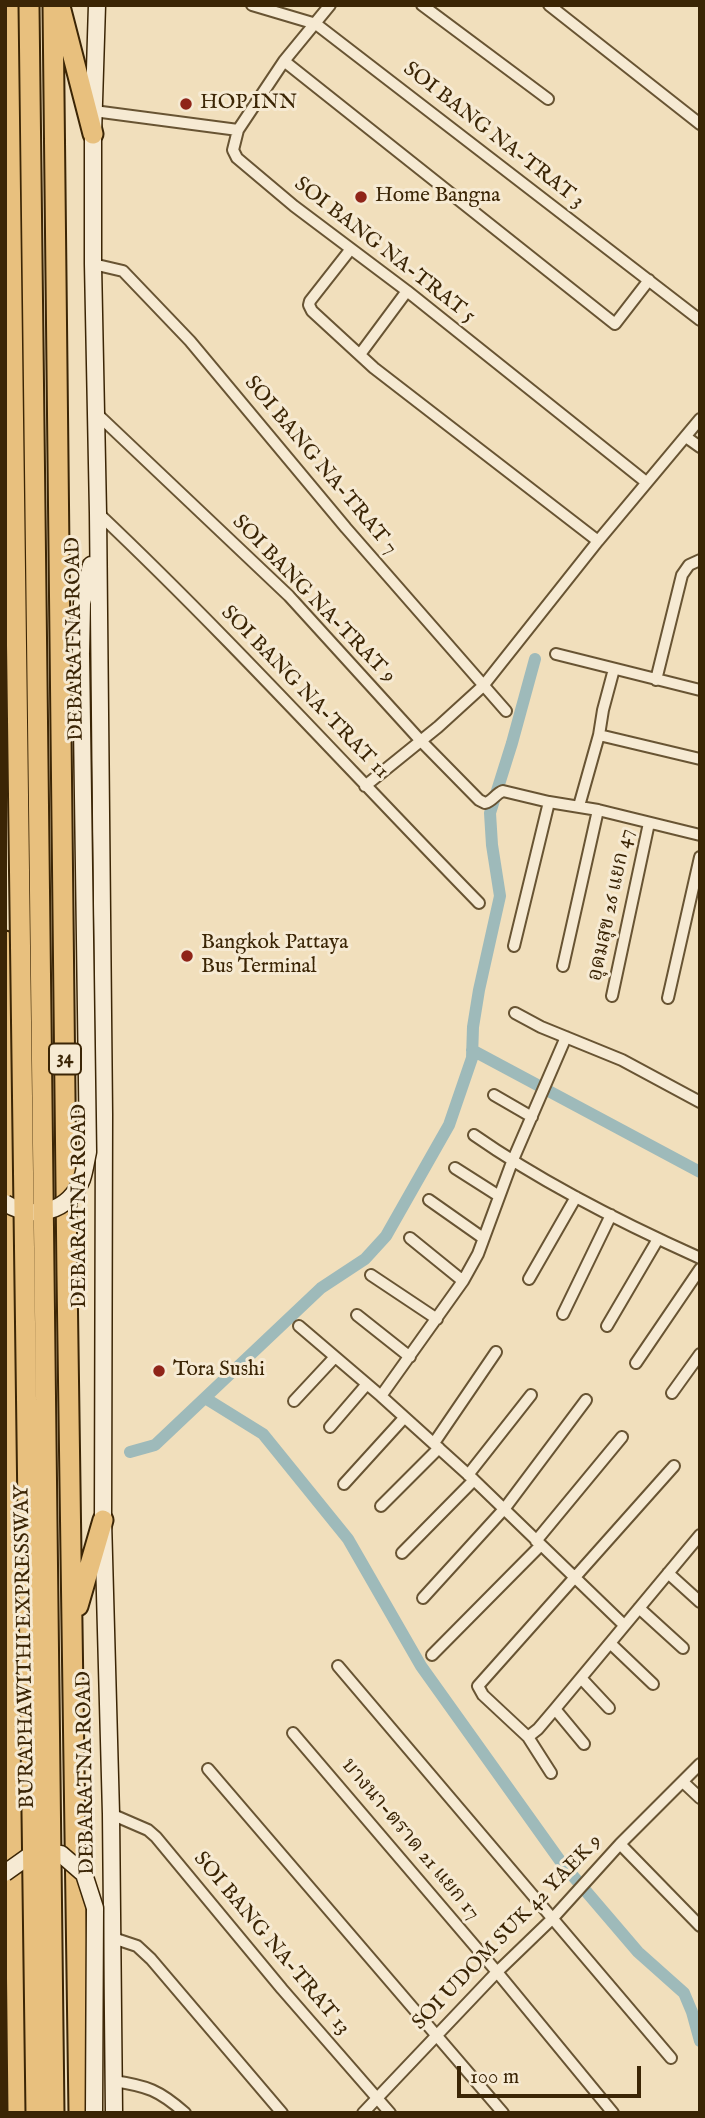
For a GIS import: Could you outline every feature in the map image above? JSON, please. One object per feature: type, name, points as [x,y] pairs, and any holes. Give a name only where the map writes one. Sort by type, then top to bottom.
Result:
[{"type":"highway","name":"BURAPHAWITHI EXPRESSWAY","points":[[8,5],[36,2113]]},
{"type":"highway","name":"BURAPHAWITHI EXPRESSWAY","points":[[29,5],[54,2113]]},
{"type":"highway","name":"DEBARATNA ROAD","points":[[54,5],[66,1248],[79,2113]]},
{"type":"highway","points":[[60,5],[93,134]]},
{"type":"highway","points":[[5,941],[18,2113]]},
{"type":"highway","points":[[72,1626],[103,1520]]},
{"type":"highway","points":[[5,1809],[16,1833]]},
{"type":"main road","name":"DEBARATNA ROAD","points":[[97,5],[93,264],[104,1100],[103,1520],[111,1814],[114,2113]]},
{"type":"main road","points":[[5,1203],[17,1210],[44,1212],[67,1202],[82,1180],[88,1152],[81,654],[82,603],[97,538]]},
{"type":"main road","points":[[5,1873],[29,1856],[61,1854],[84,1874],[95,1908],[94,2113]]},
{"type":"street","name":"SOI BANG NA-TRAT 3","points":[[252,5],[316,24],[700,320]]},
{"type":"street","points":[[94,111],[238,131],[284,61],[330,5]]},
{"type":"street","points":[[422,5],[548,99]]},
{"type":"street","points":[[549,5],[700,124]]},
{"type":"street","points":[[284,61],[615,324],[649,280]]},
{"type":"street","name":"SOI BANG NA-TRAT 5","points":[[238,131],[233,150],[237,158],[646,482]]},
{"type":"street","points":[[350,250],[309,305],[312,311],[374,368],[598,541]]},
{"type":"street","name":"SOI BANG NA-TRAT 7","points":[[93,264],[123,271],[190,341],[346,528],[506,711]]},
{"type":"street","points":[[360,353],[407,291]]},
{"type":"street","name":"SOI BANG NA-TRAT 9","points":[[97,414],[289,596],[420,740],[479,800],[491,802],[503,791],[549,802]]},
{"type":"street","points":[[365,786],[438,727],[483,686],[598,541],[700,419]]},
{"type":"street","points":[[686,437],[700,447]]},
{"type":"street","name":"SOI BANG NA-TRAT 11","points":[[98,513],[239,651],[479,903]]},
{"type":"street","points":[[656,680],[682,575],[689,565],[700,560]]},
{"type":"street","points":[[556,654],[700,690]]},
{"type":"street","points":[[579,806],[614,669]]},
{"type":"street","points":[[599,735],[700,759]]},
{"type":"street","points":[[514,946],[549,802],[598,810],[700,835]]},
{"type":"street","points":[[563,966],[598,810]]},
{"type":"street","name":"อุดมสุข 26 แยก 47","points":[[612,996],[649,823]]},
{"type":"street","points":[[668,998],[700,857]]},
{"type":"street","points":[[515,1013],[541,1027],[622,1060],[700,1102]]},
{"type":"street","points":[[381,1396],[463,1282],[484,1238],[512,1162],[566,1037]]},
{"type":"street","points":[[494,1095],[532,1117]]},
{"type":"street","points":[[474,1135],[512,1162],[611,1215],[700,1258]]},
{"type":"street","points":[[455,1168],[499,1196]]},
{"type":"street","points":[[529,1279],[576,1196]]},
{"type":"street","points":[[429,1200],[484,1238]]},
{"type":"street","points":[[563,1314],[611,1215]]},
{"type":"street","points":[[410,1238],[463,1282]]},
{"type":"street","points":[[607,1326],[658,1239]]},
{"type":"street","points":[[636,1363],[700,1269]]},
{"type":"street","points":[[371,1275],[437,1319]]},
{"type":"street","points":[[357,1315],[410,1357]]},
{"type":"street","points":[[299,1326],[505,1508],[624,1625]]},
{"type":"street","points":[[381,1506],[436,1445],[496,1352]]},
{"type":"street","points":[[672,1393],[700,1354]]},
{"type":"street","points":[[294,1401],[335,1357]]},
{"type":"street","points":[[330,1427],[367,1384]]},
{"type":"street","points":[[402,1553],[471,1477],[531,1395]]},
{"type":"street","points":[[423,1598],[505,1508],[586,1400]]},
{"type":"street","points":[[344,1484],[404,1418]]},
{"type":"street","points":[[432,1656],[538,1543],[622,1437]]},
{"type":"street","points":[[551,1773],[528,1737],[483,1695],[478,1686],[674,1466]]},
{"type":"street","points":[[528,1737],[538,1729],[699,1538]]},
{"type":"street","points":[[668,1573],[700,1602]]},
{"type":"street","points":[[639,1608],[683,1648]]},
{"type":"street","points":[[610,1643],[653,1684]]},
{"type":"street","points":[[338,1666],[671,2058]]},
{"type":"street","points":[[581,1678],[609,1708]]},
{"type":"street","points":[[555,1709],[584,1744]]},
{"type":"street","name":"บางนา-ตราด 21 แยก 17","points":[[293,1733],[613,2113]]},
{"type":"street","name":"SOI UDOM SUK 42 YAEK 9","points":[[363,2113],[700,1764]]},
{"type":"street","points":[[208,1769],[503,2113]]},
{"type":"street","points":[[683,1782],[700,1798]]},
{"type":"street","name":"SOI BANG NA-TRAT 13","points":[[111,1814],[148,1830],[156,1837],[282,1989],[390,2113]]},
{"type":"street","points":[[620,1844],[700,1926]]},
{"type":"street","points":[[113,1938],[137,1946],[151,1959],[282,2113]]},
{"type":"street","points":[[114,2081],[141,2085],[164,2095],[185,2113]]},
{"type":"waterway","points":[[130,1452],[155,1445],[321,1288],[365,1259],[386,1236],[449,1125],[472,1058],[473,1027],[479,990],[500,896],[490,813],[535,659]]},
{"type":"waterway","points":[[472,1050],[700,1172]]},
{"type":"waterway","points":[[205,1398],[263,1434],[348,1539],[421,1666],[561,1862],[638,1952],[684,1993],[700,2041]]},
{"type":"place","name":"HOP INN","points":[[186,104]]},
{"type":"place","name":"Home Bangna","points":[[361,197]]},
{"type":"place","name":"Bangkok Pattaya Bus Terminal","points":[[187,956]]},
{"type":"place","name":"Tora Sushi","points":[[159,1371]]}]
